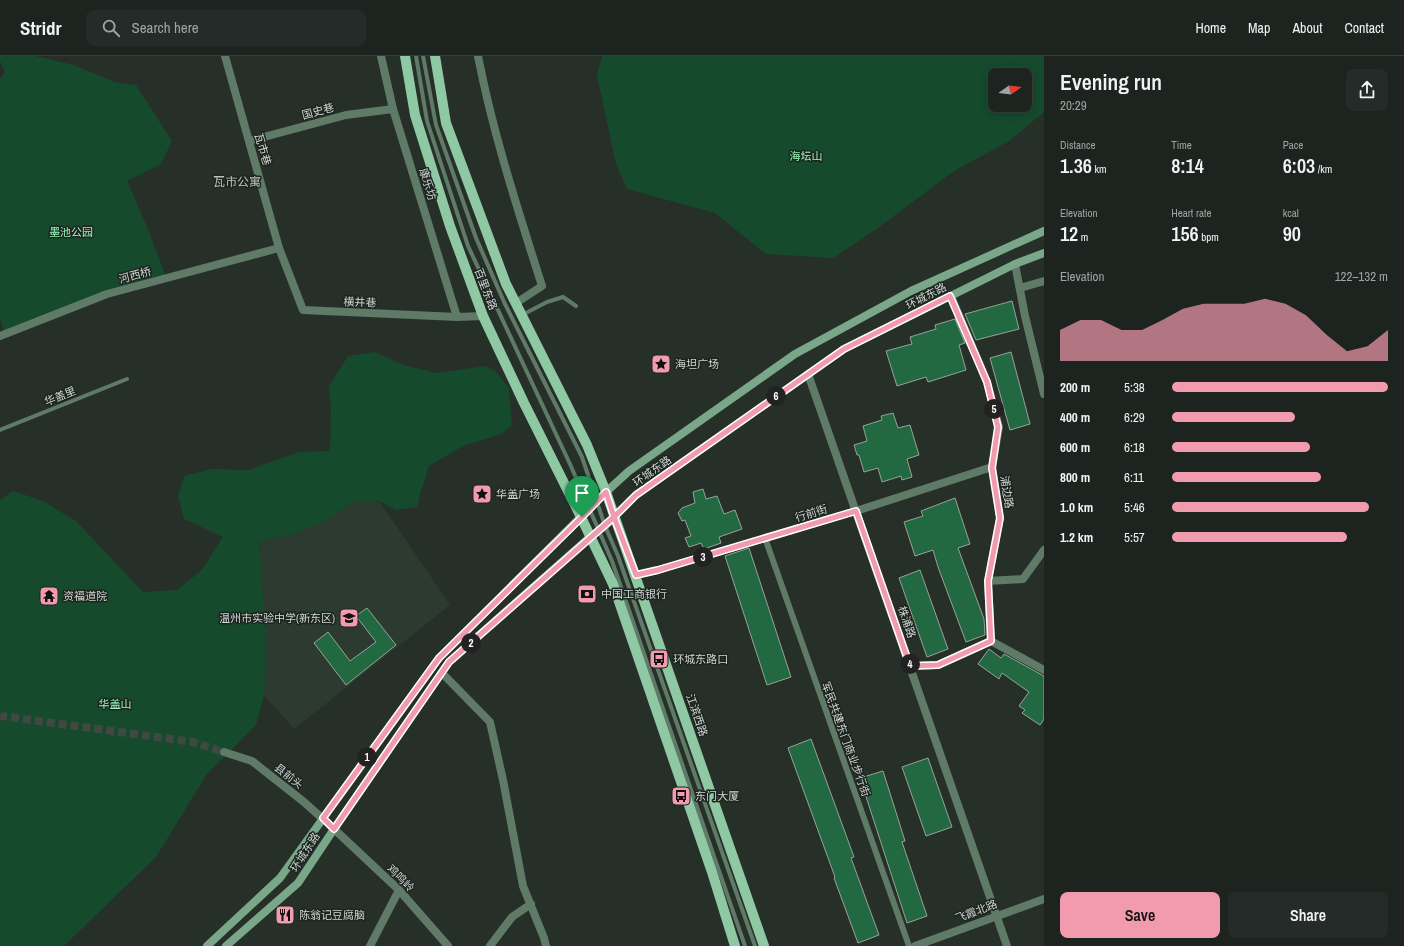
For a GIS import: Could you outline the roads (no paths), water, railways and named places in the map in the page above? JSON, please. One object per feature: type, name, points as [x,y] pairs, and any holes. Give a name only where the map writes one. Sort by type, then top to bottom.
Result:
[{"type":"main road","name":"百里东路","points":[[405,56],[416,115],[450,226],[484,316],[524,403],[582,517]]},
{"type":"main road","name":"百里东路","points":[[435,56],[446,122],[506,284],[587,445],[606,492]]},
{"type":"main road","name":"环城东路","points":[[207,946],[280,878],[439,658],[589,510],[596,501],[629,471],[795,354],[911,291],[1044,232]]},
{"type":"main road","name":"环城东路","points":[[226,946],[298,883],[449,662],[614,517],[636,495],[844,349],[1015,264],[1044,253]]},
{"type":"main road","name":"江滨西路","points":[[606,492],[764,946]]},
{"type":"main road","points":[[582,517],[598,531],[615,592],[712,872],[735,946]]},
{"type":"street","name":"瓦市巷","points":[[225,56],[279,248]]},
{"type":"street","name":"康乐坊","points":[[381,56],[393,109],[457,317]]},
{"type":"street","points":[[478,56],[486,98],[512,193],[542,286],[516,303]]},
{"type":"street","name":"国史巷","points":[[249,141],[346,115],[393,109]]},
{"type":"street","name":"横井巷","points":[[279,248],[303,310],[457,317],[484,316]]},
{"type":"street","name":"河西桥","points":[[0,336],[107,294],[279,248]]},
{"type":"street","points":[[1015,264],[1044,394]]},
{"type":"street","points":[[1020,288],[1044,281]]},
{"type":"street","name":"浦边路","points":[[950,296],[987,382],[998,427],[992,468],[1000,518],[988,581],[991,641]]},
{"type":"street","name":"株浦路","points":[[808,374],[1007,946]]},
{"type":"street","name":"行前街","points":[[636,575],[658,570],[856,511],[992,468]]},
{"type":"street","name":"军民共建东门商业步行街","points":[[764,538],[909,946]]},
{"type":"street","points":[[988,581],[1023,579],[1044,550]]},
{"type":"street","points":[[910,666],[938,665],[991,641],[1044,670]]},
{"type":"street","points":[[442,673],[490,722],[503,780],[523,886],[546,946]]},
{"type":"street","name":"县前头","points":[[224,752],[252,761],[323,818],[334,829]]},
{"type":"street","name":"鸡鸣岭","points":[[334,829],[399,890],[448,946]]},
{"type":"street","points":[[370,946],[399,890]]},
{"type":"street","name":"飞霞北路","points":[[915,946],[996,915],[1044,899]]},
{"type":"street","points":[[490,946],[512,917],[531,904]]},
{"type":"lane","points":[[416,56],[427,121],[468,246],[570,464],[612,561],[745,946]]},
{"type":"lane","points":[[423,56],[436,126],[476,238],[505,304],[582,457],[596,501],[598,531],[618,556],[756,946]]},
{"type":"lane","points":[[522,315],[546,302],[563,297],[576,306]]},
{"type":"lane","name":"华盖里","points":[[0,430],[127,379]]},
{"type":"tunnel","points":[[0,714],[2,716],[193,742],[224,752]]},
{"type":"place","name":"海坦广场","points":[[661,364]]},
{"type":"place","name":"华盖广场","points":[[482,494]]},
{"type":"place","name":"中国工商银行","points":[[587,594]]},
{"type":"place","name":"资福道院","points":[[49,596]]},
{"type":"place","name":"温州市实验中学(新东区)","points":[[349,618]]},
{"type":"place","name":"环城东路口","points":[[659,659]]},
{"type":"place","name":"东门大厦","points":[[681,796]]},
{"type":"place","name":"陈翁记豆腐脑","points":[[285,915]]},
{"type":"district","name":"瓦市公寓","points":[[237,182]]},
{"type":"park label","name":"海坛山","points":[[806,156]]},
{"type":"park label","name":"墨池公园","points":[[71,232]]},
{"type":"park label","name":"华盖山","points":[[115,704]]}]
